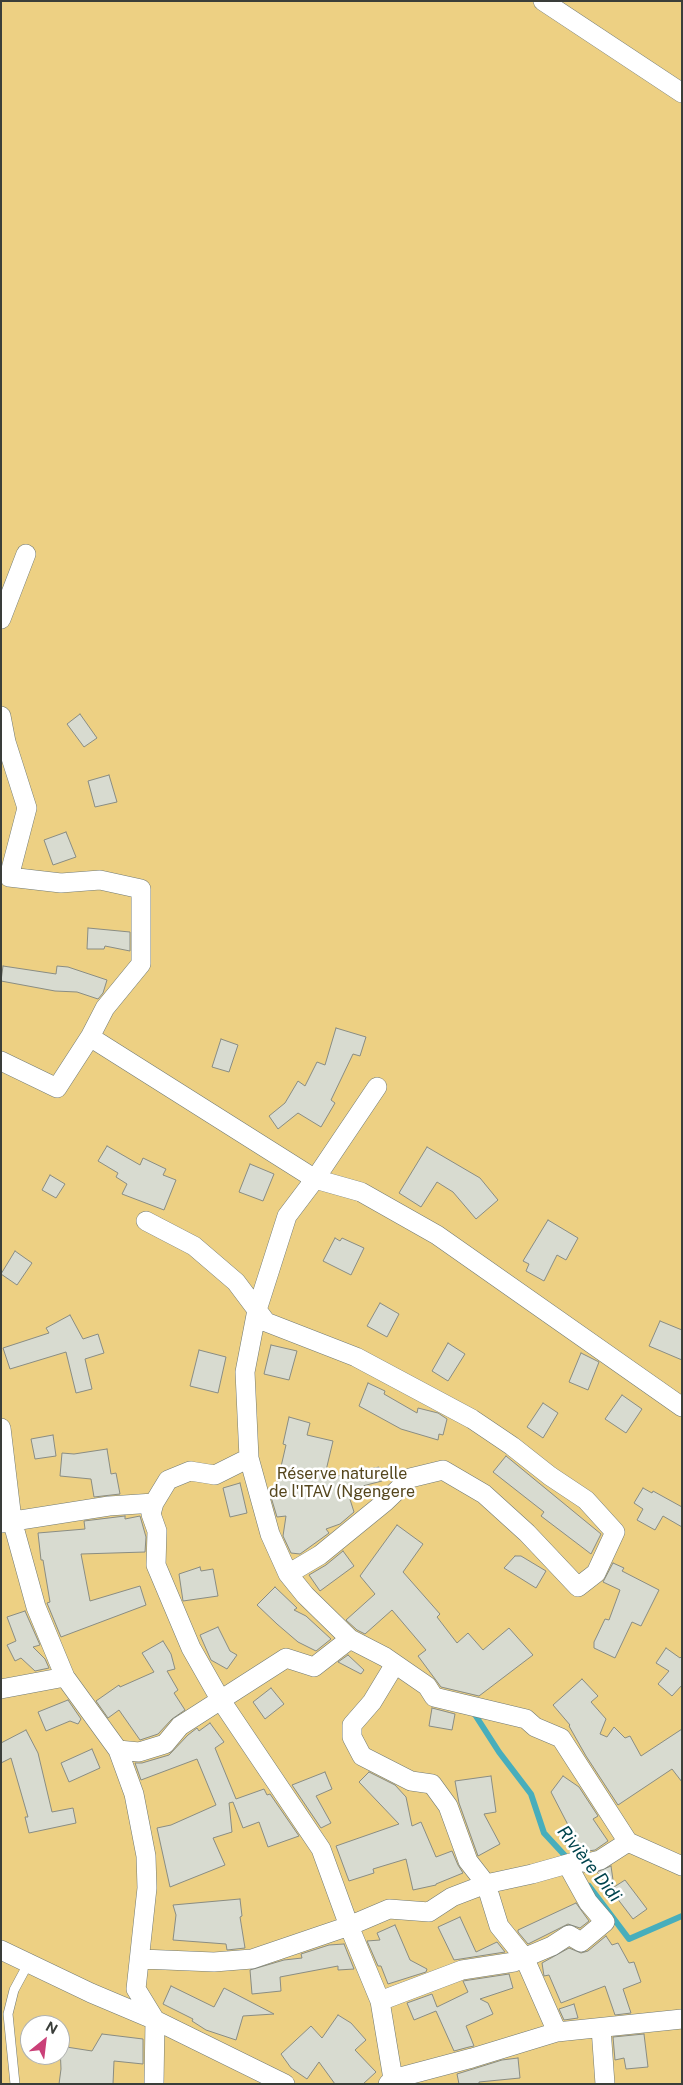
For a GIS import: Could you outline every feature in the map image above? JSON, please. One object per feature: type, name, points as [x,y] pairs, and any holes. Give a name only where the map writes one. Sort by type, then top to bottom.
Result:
[{"type":"street","points":[[543,1],[682,93]]},
{"type":"street","points":[[1,619],[26,554]]},
{"type":"street","points":[[1,716],[6,742],[27,808],[9,877],[61,883],[100,880],[141,889],[141,964],[105,1008],[90,1037],[57,1088],[1,1061]]},
{"type":"street","points":[[90,1037],[315,1178],[361,1192],[437,1235],[682,1407]]},
{"type":"street","points":[[377,1087],[287,1216],[257,1310],[245,1372],[249,1458],[270,1534],[288,1574],[350,1639],[395,1664],[427,1686],[434,1697],[526,1719],[535,1727],[562,1738],[628,1842],[682,1866]]},
{"type":"street","points":[[146,1221],[194,1246],[236,1282],[266,1322],[356,1357],[472,1419],[586,1500],[616,1532],[596,1573],[578,1588],[527,1533],[484,1494],[443,1470],[410,1478],[385,1502],[320,1555],[288,1574]]},
{"type":"street","points":[[1,1428],[7,1521],[36,1607],[64,1678],[118,1750],[134,1794],[146,1856],[147,1888],[136,1989],[155,2020],[154,2084]]},
{"type":"street","points":[[249,1458],[215,1475],[190,1471],[168,1480],[154,1503],[151,1514],[157,1531],[156,1564],[192,1648],[220,1699],[321,1849],[349,1926],[380,2001],[391,2081],[557,2032],[682,2020]]},
{"type":"street","points":[[7,1521],[109,1506],[154,1503]]},
{"type":"street","points":[[118,1750],[140,1752],[165,1744],[180,1726],[286,1658],[314,1667],[350,1639]]},
{"type":"street","points":[[395,1664],[372,1702],[352,1725],[352,1736],[362,1756],[411,1781],[432,1784],[448,1806],[468,1861],[486,1884],[499,1926],[524,1957],[557,2032]]},
{"type":"street","points":[[1,1689],[64,1678]]},
{"type":"street","points":[[140,1959],[214,1962],[252,1958],[349,1926],[389,1909],[429,1912],[452,1897],[486,1884],[532,1874],[572,1862],[588,1863],[600,1860],[628,1842]]},
{"type":"street","points":[[380,2001],[462,1970],[514,1962],[552,1946],[568,1935],[580,1942],[605,1922],[588,1902],[572,1862]]},
{"type":"street","points":[[1,1950],[28,1964],[155,2020],[285,2084]]},
{"type":"street","points":[[601,2028],[605,2084]]},
{"type":"lane","points":[[15,2084],[8,2014],[14,1990],[28,1964]]},
{"type":"green space","name":"Réserve naturelle de l'ITAV (Ngengere","points":[[1,1],[682,1],[682,2084],[1,2084]]},
{"type":"building","points":[[80,714],[97,738],[84,747],[67,724]]},
{"type":"building","points":[[109,775],[117,802],[95,807],[88,781]]},
{"type":"building","points":[[66,832],[76,857],[53,865],[44,840]]},
{"type":"building","points":[[88,928],[130,932],[130,951],[105,946],[104,949],[87,949]]},
{"type":"building","points":[[3,966],[56,974],[57,966],[68,967],[107,980],[103,993],[98,999],[77,992],[55,991],[1,981]]},
{"type":"building","points":[[336,1028],[366,1037],[360,1056],[353,1054],[331,1100],[335,1103],[321,1127],[298,1113],[278,1129],[269,1116],[285,1103],[298,1081],[305,1086],[317,1062],[325,1065]]},
{"type":"building","points":[[221,1039],[238,1045],[229,1072],[212,1067]]},
{"type":"building","points":[[107,1146],[140,1165],[143,1158],[166,1169],[163,1175],[176,1180],[164,1210],[122,1194],[127,1184],[116,1177],[118,1173],[98,1161]]},
{"type":"building","points":[[427,1147],[480,1178],[498,1200],[476,1219],[453,1192],[437,1182],[421,1207],[399,1193]]},
{"type":"building","points":[[250,1164],[274,1174],[263,1201],[239,1192]]},
{"type":"building","points":[[50,1175],[65,1184],[56,1198],[42,1190]]},
{"type":"building","points":[[548,1220],[578,1238],[566,1260],[557,1255],[544,1281],[526,1271],[529,1264],[523,1261]]},
{"type":"building","points":[[335,1238],[340,1241],[342,1238],[364,1248],[351,1275],[323,1261]]},
{"type":"building","points":[[15,1251],[32,1263],[17,1285],[1,1274]]},
{"type":"building","points":[[380,1303],[399,1314],[387,1337],[367,1326]]},
{"type":"building","points":[[70,1315],[83,1339],[98,1334],[104,1353],[85,1359],[92,1389],[76,1393],[66,1352],[10,1369],[3,1348],[49,1333],[46,1328]]},
{"type":"building","points":[[660,1321],[682,1330],[682,1360],[649,1346]]},
{"type":"building","points":[[448,1343],[465,1354],[448,1381],[432,1371]]},
{"type":"building","points":[[271,1345],[297,1351],[289,1380],[264,1374]]},
{"type":"building","points":[[199,1350],[226,1357],[218,1393],[190,1386]]},
{"type":"building","points":[[581,1353],[599,1362],[588,1390],[569,1382]]},
{"type":"building","points":[[368,1383],[385,1391],[384,1394],[417,1413],[418,1408],[438,1413],[447,1419],[443,1435],[439,1434],[438,1440],[401,1429],[359,1406]]},
{"type":"building","points":[[622,1395],[642,1409],[626,1433],[605,1419]]},
{"type":"building","points":[[543,1403],[558,1413],[543,1438],[527,1427]]},
{"type":"building","points":[[289,1417],[310,1423],[307,1435],[333,1441],[324,1479],[379,1467],[382,1481],[347,1490],[354,1512],[340,1524],[326,1529],[329,1533],[300,1554],[291,1553],[283,1536],[286,1516],[277,1517],[271,1497],[274,1497],[286,1445],[283,1444]]},
{"type":"building","points":[[53,1435],[56,1456],[35,1459],[31,1439]]},
{"type":"building","points":[[107,1449],[111,1474],[116,1473],[120,1494],[94,1497],[91,1479],[60,1476],[62,1453],[74,1454]]},
{"type":"building","points":[[506,1456],[601,1534],[591,1554],[541,1516],[544,1512],[493,1472]]},
{"type":"building","points":[[240,1483],[247,1513],[230,1517],[223,1488]]},
{"type":"building","points":[[643,1488],[652,1493],[653,1491],[682,1507],[682,1527],[663,1516],[655,1530],[637,1520],[643,1509],[634,1503]]},
{"type":"building","points":[[125,1516],[125,1519],[140,1516],[146,1537],[145,1552],[81,1554],[90,1601],[140,1586],[146,1605],[61,1637],[47,1603],[50,1602],[43,1560],[41,1560],[38,1533],[85,1529],[84,1521]]},
{"type":"building","points":[[397,1525],[423,1544],[403,1572],[440,1614],[437,1617],[457,1643],[468,1633],[483,1650],[509,1628],[533,1655],[479,1696],[441,1687],[418,1656],[426,1650],[392,1610],[365,1634],[357,1630],[346,1620],[375,1594],[360,1576]]},
{"type":"building","points":[[343,1551],[354,1566],[320,1591],[309,1575],[326,1565]]},
{"type":"building","points":[[515,1556],[521,1556],[546,1571],[536,1588],[504,1568]]},
{"type":"building","points":[[613,1563],[624,1568],[622,1571],[659,1590],[641,1626],[632,1622],[615,1658],[594,1648],[594,1642],[605,1619],[609,1620],[620,1590],[603,1582]]},
{"type":"building","points":[[200,1567],[201,1571],[213,1569],[218,1596],[183,1601],[179,1574]]},
{"type":"building","points":[[275,1587],[297,1608],[294,1610],[306,1616],[331,1639],[316,1651],[298,1642],[277,1624],[257,1605]]},
{"type":"building","points":[[25,1611],[40,1645],[33,1647],[45,1659],[49,1668],[35,1671],[21,1658],[15,1661],[7,1645],[16,1641],[7,1617]]},
{"type":"building","points":[[218,1627],[230,1651],[237,1655],[227,1669],[211,1660],[200,1635]]},
{"type":"building","points":[[163,1641],[171,1654],[175,1669],[167,1671],[178,1690],[174,1693],[185,1710],[172,1719],[158,1734],[140,1740],[119,1710],[108,1718],[96,1701],[119,1685],[120,1687],[154,1672],[142,1653]]},
{"type":"building","points":[[666,1648],[680,1658],[682,1656],[682,1685],[672,1696],[658,1684],[669,1671],[656,1663]]},
{"type":"building","points":[[348,1655],[364,1670],[361,1674],[338,1662]]},
{"type":"building","points":[[582,1679],[598,1696],[591,1702],[606,1719],[600,1734],[607,1737],[614,1727],[625,1738],[630,1736],[641,1756],[682,1729],[682,1782],[672,1769],[618,1805],[586,1756],[570,1725],[553,1705]]},
{"type":"building","points":[[271,1688],[284,1704],[265,1719],[253,1702]]},
{"type":"building","points":[[68,1700],[81,1719],[78,1724],[70,1721],[46,1731],[38,1712]]},
{"type":"building","points":[[432,1708],[455,1714],[452,1730],[429,1726]]},
{"type":"building","points":[[210,1723],[224,1742],[215,1748],[236,1799],[264,1789],[267,1795],[270,1794],[299,1836],[268,1847],[259,1822],[243,1828],[233,1802],[229,1803],[232,1832],[213,1838],[225,1865],[170,1887],[157,1828],[171,1825],[216,1805],[197,1759],[141,1780],[135,1763],[142,1763],[169,1755],[188,1735],[197,1728],[199,1731]]},
{"type":"building","points":[[26,1730],[38,1753],[52,1812],[73,1808],[76,1823],[29,1833],[25,1817],[28,1817],[11,1758],[1,1763],[1,1743]]},
{"type":"building","points":[[92,1749],[100,1768],[69,1782],[61,1763]]},
{"type":"building","points":[[325,1772],[332,1789],[316,1796],[331,1823],[321,1828],[292,1785]]},
{"type":"building","points":[[369,1772],[395,1785],[406,1797],[412,1826],[421,1822],[436,1857],[452,1851],[463,1873],[436,1885],[413,1890],[406,1859],[373,1869],[374,1873],[349,1881],[336,1846],[399,1824],[359,1782]]},
{"type":"building","points":[[491,1776],[496,1812],[484,1814],[500,1844],[478,1856],[459,1803],[455,1781]]},
{"type":"building","points":[[563,1776],[579,1787],[598,1816],[593,1819],[608,1841],[595,1850],[581,1850],[551,1792]]},
{"type":"building","points":[[611,1866],[614,1887],[625,1880],[647,1909],[633,1919],[597,1872]]},
{"type":"building","points":[[240,1899],[242,1916],[240,1917],[245,1948],[227,1950],[226,1944],[173,1940],[176,1915],[173,1905]]},
{"type":"building","points":[[576,1903],[589,1921],[580,1928],[568,1924],[528,1944],[518,1932],[518,1930]]},
{"type":"building","points":[[460,1917],[476,1952],[497,1942],[505,1952],[454,1960],[438,1927]]},
{"type":"building","points":[[395,1925],[410,1960],[427,1969],[426,1972],[388,1984],[381,1966],[378,1966],[367,1941],[380,1940],[377,1933]]},
{"type":"building","points":[[606,1936],[612,1945],[618,1943],[629,1963],[634,1962],[641,1982],[623,1989],[631,2013],[615,2015],[605,1986],[561,2003],[549,1975],[544,1976],[542,1963],[569,1948],[581,1953],[588,1951]]},
{"type":"building","points":[[344,1944],[354,1969],[338,1970],[338,1966],[280,1977],[281,1991],[252,1994],[250,1970],[284,1960],[302,1958],[301,1954],[329,1945]]},
{"type":"building","points":[[509,1974],[513,1988],[480,1999],[488,2003],[493,2014],[466,2026],[474,2046],[454,2051],[436,2011],[414,2020],[407,2003],[432,1994],[437,2007],[468,1992],[463,1981]]},
{"type":"building","points":[[171,1986],[214,2007],[224,1988],[274,2014],[243,2016],[236,2040],[206,2030],[192,2021],[193,2019],[163,2004]]},
{"type":"building","points":[[574,2004],[578,2018],[564,2020],[559,2009]]},
{"type":"building","points":[[338,2015],[351,2023],[366,2040],[355,2050],[376,2072],[363,2084],[335,2084],[319,2062],[307,2079],[291,2068],[281,2054],[311,2026],[322,2038]]},
{"type":"building","points":[[102,2034],[143,2039],[143,2064],[114,2061],[113,2084],[59,2084],[61,2065],[70,2065],[70,2048],[92,2051]]},
{"type":"building","points":[[644,2034],[648,2067],[626,2069],[624,2058],[615,2060],[613,2037]]},
{"type":"building","points":[[518,2058],[520,2078],[479,2082],[479,2084],[459,2084],[457,2074],[502,2060]]},
{"type":"waterway","name":"Rivière Didi","points":[[472,1710],[499,1752],[531,1794],[544,1833],[569,1860]]},
{"type":"waterway","name":"Rivière Didi","points":[[589,1886],[629,1939],[682,1916]]}]
